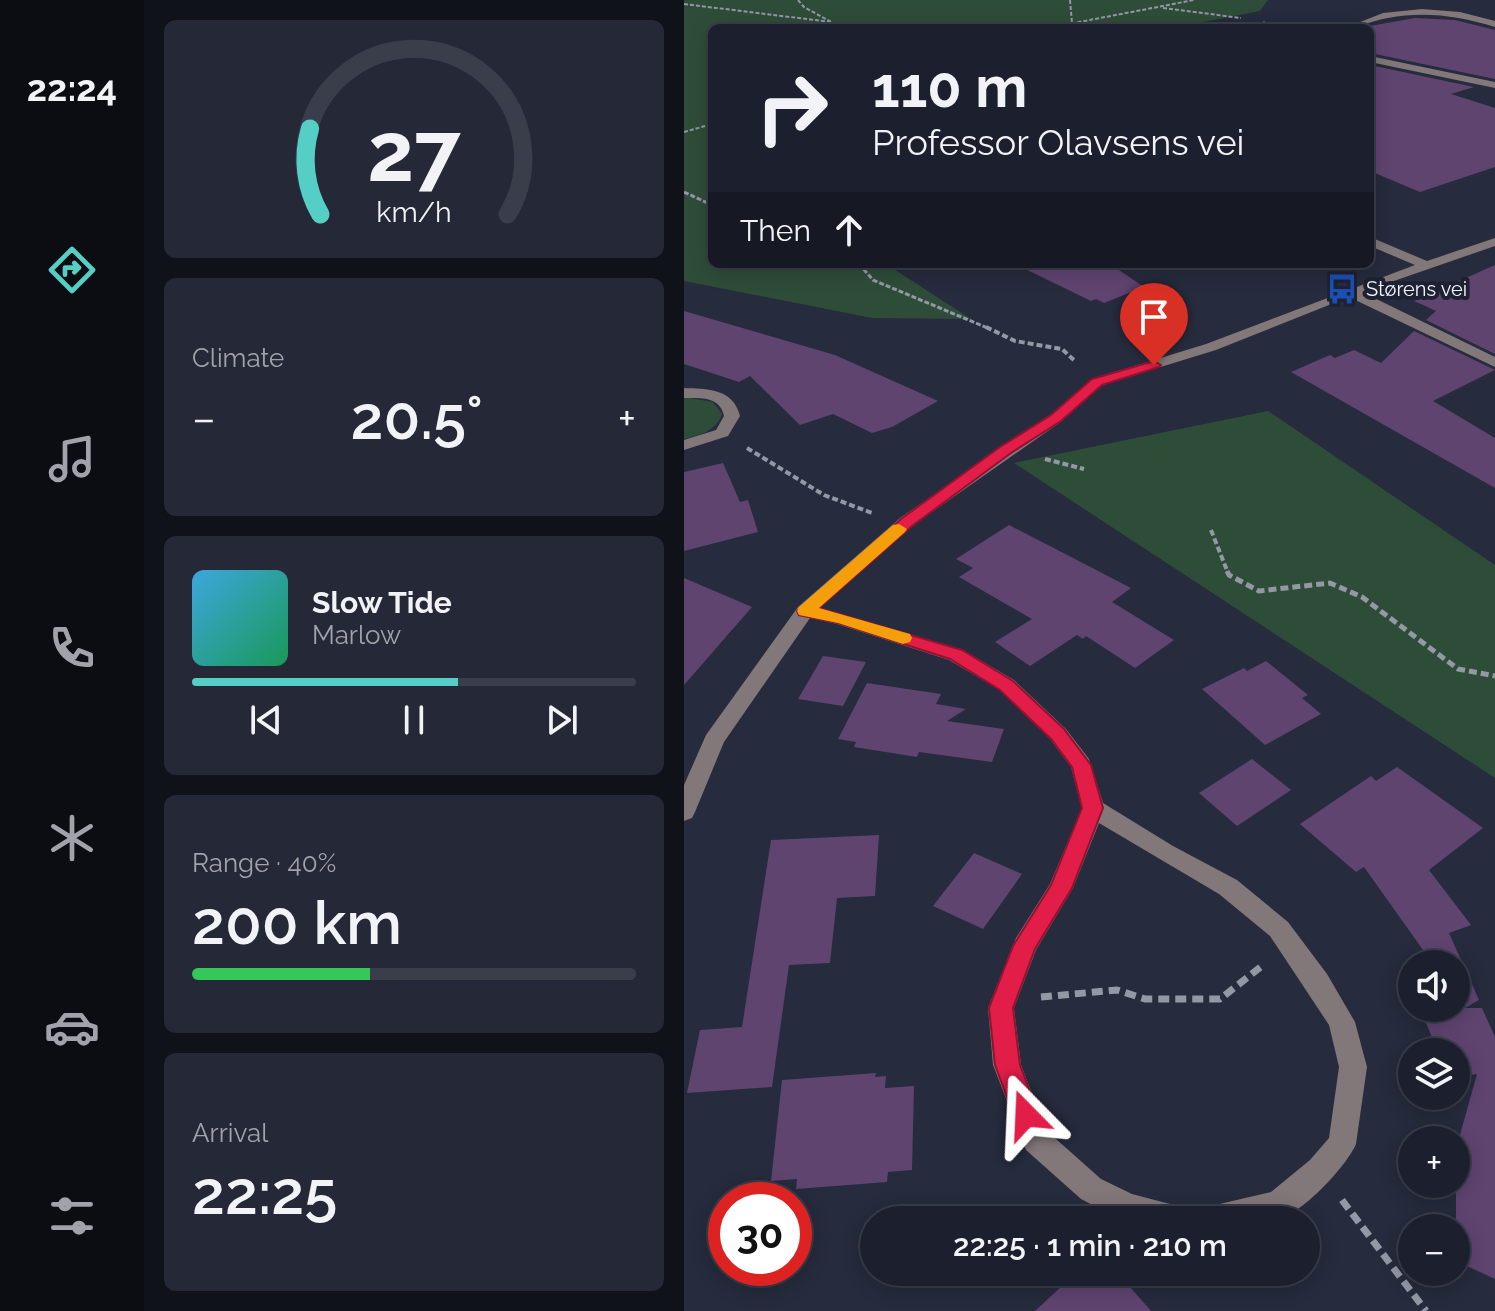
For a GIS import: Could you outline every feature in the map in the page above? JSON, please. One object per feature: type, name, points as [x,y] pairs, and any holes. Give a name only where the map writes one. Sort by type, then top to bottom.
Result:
[{"type":"street","points":[[1360,24],[1410,13],[1443,14],[1495,24]]},
{"type":"street","points":[[1483,20],[1495,15]]},
{"type":"street","points":[[1374,60],[1495,85]]},
{"type":"street","points":[[684,812],[714,740],[805,611],[906,522],[1056,418],[1097,382],[1211,347],[1350,292],[1495,242]]},
{"type":"street","points":[[1374,243],[1427,266]]},
{"type":"street","points":[[1350,292],[1495,363]]},
{"type":"street","points":[[684,393],[714,394],[730,407],[732,416],[722,433],[684,445]]},
{"type":"street","points":[[805,611],[840,618],[956,655],[1007,685],[1058,734],[1081,765],[1093,808],[1061,888],[1025,946],[1001,1008],[1007,1065],[1036,1140],[1091,1189],[1124,1206]]},
{"type":"street","points":[[1093,808],[1165,853],[1228,887],[1279,929],[1342,1022],[1353,1067],[1342,1144],[1320,1170],[1274,1206]]},
{"type":"path","points":[[798,0],[804,7],[835,24]]},
{"type":"path","points":[[1070,0],[1072,23]]},
{"type":"path","points":[[1067,24],[1194,0]]},
{"type":"path","points":[[684,4],[831,22]]},
{"type":"path","points":[[1158,7],[1199,15],[1249,18],[1262,24]]},
{"type":"path","points":[[684,132],[708,125]]},
{"type":"path","points":[[684,192],[708,203]]},
{"type":"path","points":[[862,268],[873,280],[956,312],[987,330],[1015,341],[1062,349],[1097,382]]},
{"type":"path","points":[[722,433],[824,495],[857,509],[906,522]]},
{"type":"path","points":[[1211,530],[1229,575],[1259,591],[1330,583],[1362,597],[1458,669],[1495,676]]},
{"type":"path","points":[[1004,1000],[1117,990],[1145,999],[1220,999],[1291,944]]},
{"type":"path","points":[[1320,1170],[1426,1311]]},
{"type":"green space","points":[[684,0],[1268,0],[1260,11],[1204,24],[708,24],[708,268],[892,268],[971,319],[872,318],[684,281]]},
{"type":"green space","points":[[684,397],[713,402],[722,414],[720,420],[707,431],[684,439]]},
{"type":"green space","points":[[1268,411],[1495,565],[1495,778],[1014,463]]},
{"type":"building","points":[[1415,18],[1455,20],[1495,30],[1495,79],[1374,54],[1374,25]]},
{"type":"building","points":[[1374,66],[1474,87],[1451,94],[1495,108],[1495,167],[1420,192],[1374,173]]},
{"type":"building","points":[[1495,265],[1495,354],[1426,320],[1436,311],[1414,301]]},
{"type":"building","points":[[1023,268],[1116,268],[1144,287],[1104,303],[1096,299],[1091,301]]},
{"type":"building","points":[[684,311],[835,355],[938,401],[892,427],[872,433],[833,414],[800,425],[750,376],[739,382],[684,364]]},
{"type":"building","points":[[1414,331],[1495,370],[1433,401],[1495,438],[1495,488],[1291,372],[1330,355],[1335,358],[1354,350],[1381,363]]},
{"type":"building","points":[[723,463],[740,502],[748,500],[758,532],[684,551],[684,472]]},
{"type":"building","points":[[1009,525],[1131,588],[1112,602],[1174,640],[1135,668],[1086,636],[1083,639],[1077,635],[1030,666],[995,642],[1032,619],[959,577],[973,568],[956,559]]},
{"type":"building","points":[[684,578],[752,607],[684,685]]},
{"type":"building","points":[[823,656],[866,662],[843,706],[798,699]]},
{"type":"building","points":[[1266,661],[1308,695],[1302,698],[1321,714],[1265,745],[1202,689],[1244,668],[1247,671]]},
{"type":"building","points":[[867,683],[941,694],[936,704],[966,709],[947,721],[1004,729],[992,762],[919,752],[917,757],[854,747],[856,742],[838,739]]},
{"type":"building","points":[[1252,759],[1291,790],[1237,826],[1199,793]]},
{"type":"building","points":[[1397,767],[1483,828],[1429,870],[1471,925],[1449,933],[1457,950],[1423,950],[1364,867],[1356,872],[1300,824],[1371,776],[1376,781]]},
{"type":"building","points":[[879,835],[875,896],[837,898],[830,963],[789,965],[772,1087],[687,1093],[700,1030],[742,1027],[771,840]]},
{"type":"building","points":[[974,853],[1022,874],[983,929],[933,906]]},
{"type":"building","points":[[1470,980],[1479,1000],[1470,1005]]},
{"type":"building","points":[[1470,1008],[1482,1008],[1495,1037],[1495,1279],[1470,1267],[1470,1214],[1456,1214],[1456,1198],[1470,1198],[1470,1126],[1462,1126],[1467,1110],[1470,1110],[1477,1074],[1470,1075],[1470,1038],[1432,1038],[1426,1022],[1470,1022]]},
{"type":"building","points":[[876,1073],[875,1077],[886,1076],[885,1088],[914,1086],[912,1170],[888,1172],[887,1182],[812,1188],[812,1182],[797,1182],[797,1179],[771,1181],[782,1080]]},
{"type":"building","points":[[1062,1286],[1129,1286],[1151,1311],[1035,1311]]},
{"type":"slow traffic","points":[[899,529],[805,611],[840,618],[903,638]]},
{"type":"place","name":"Størens vei","points":[[1342,289]]},
{"type":"route","points":[[1026,1115],[1007,1065],[1001,1008],[1025,946],[1061,888],[1093,808],[1081,765],[1058,734],[1007,685],[956,655],[840,618],[805,611],[906,522],[1056,418],[1097,382],[1154,365]]}]
